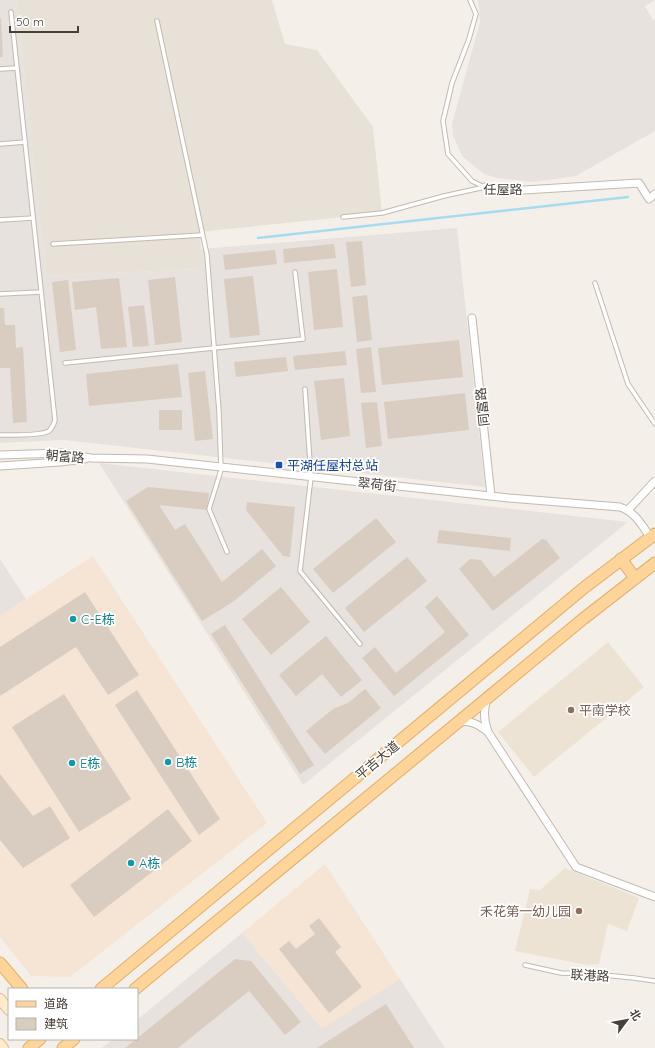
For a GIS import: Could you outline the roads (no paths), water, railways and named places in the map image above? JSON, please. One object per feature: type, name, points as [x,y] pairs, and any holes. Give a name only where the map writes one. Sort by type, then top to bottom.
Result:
[{"type":"main road","name":"平吉大道","points":[[102,988],[585,587],[653,535]]},
{"type":"main road","points":[[621,559],[635,578]]},
{"type":"main road","name":"平吉大道","points":[[136,988],[583,618],[655,563]]},
{"type":"main road","points":[[0,963],[21,988]]},
{"type":"main road","points":[[0,999],[8,1009]]},
{"type":"main road","points":[[63,1048],[73,1040]]},
{"type":"main road","points":[[0,1044],[4,1048]]},
{"type":"street","name":"任屋路","points":[[485,188],[524,190],[639,183],[649,199],[655,194]]},
{"type":"street","name":"同富路","points":[[472,318],[491,496]]},
{"type":"street","name":"朝富路","points":[[0,455],[61,453],[91,458]]},
{"type":"street","name":"翠荷街","points":[[91,458],[147,459],[491,496],[620,507],[628,510]]},
{"type":"street","name":"朝富路","points":[[0,466],[60,462],[91,458]]},
{"type":"street","points":[[653,535],[628,510],[655,481]]},
{"type":"street","points":[[487,698],[484,710],[488,732],[576,867],[655,897]]},
{"type":"street","points":[[458,722],[471,721],[488,732]]},
{"type":"lane","points":[[470,0],[476,14],[469,39],[452,84],[443,121],[448,154],[472,181],[485,188]]},
{"type":"lane","points":[[0,435],[42,433],[50,430],[54,424],[11,12]]},
{"type":"lane","points":[[157,21],[207,255],[219,412],[221,467],[209,509],[227,552]]},
{"type":"lane","points":[[0,69],[17,68]]},
{"type":"lane","points":[[0,144],[25,142]]},
{"type":"lane","name":"任屋路","points":[[343,217],[382,213],[444,196],[485,188]]},
{"type":"lane","points":[[0,220],[33,218]]},
{"type":"lane","points":[[53,244],[202,235]]},
{"type":"lane","points":[[66,363],[303,339],[295,272]]},
{"type":"lane","points":[[594,283],[628,384],[655,424]]},
{"type":"lane","points":[[0,294],[41,292]]},
{"type":"lane","points":[[306,389],[311,477],[300,571],[360,644]]},
{"type":"lane","name":"联港路","points":[[526,965],[561,973],[594,974],[655,981]]},
{"type":"waterway","points":[[258,238],[628,197]]},
{"type":"place","name":"平湖任屋村总站","points":[[279,465]]},
{"type":"place","name":"C-E栋","points":[[73,619]]},
{"type":"place","name":"平南学校","points":[[571,710]]},
{"type":"place","name":"B栋","points":[[168,762]]},
{"type":"place","name":"E栋","points":[[72,763]]},
{"type":"place","name":"A栋","points":[[131,863]]},
{"type":"place","name":"禾花第一幼儿园","points":[[579,911]]}]
